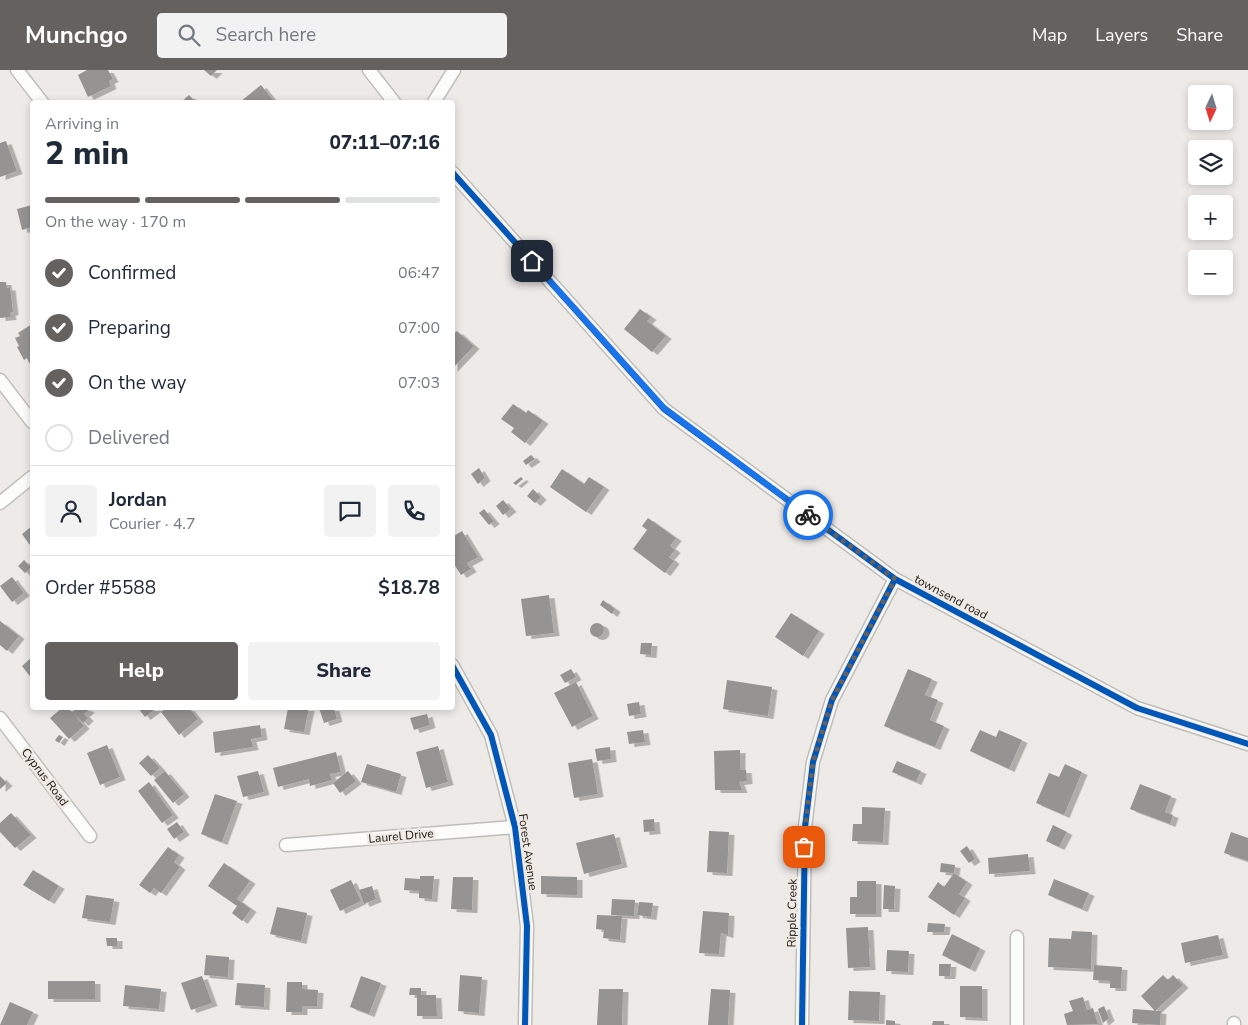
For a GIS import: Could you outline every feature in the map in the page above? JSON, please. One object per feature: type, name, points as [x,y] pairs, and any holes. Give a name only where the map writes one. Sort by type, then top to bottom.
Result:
[{"type":"street","points":[[17,70],[40,100]]},
{"type":"street","points":[[369,70],[392,100]]},
{"type":"street","points":[[435,100],[454,70]]},
{"type":"street","name":"townsend road","points":[[455,175],[664,408],[895,579],[1137,708],[1248,744]]},
{"type":"street","points":[[0,380],[30,419]]},
{"type":"street","points":[[0,503],[30,479]]},
{"type":"street","name":"Ripple Creek","points":[[802,1025],[805,827],[813,762],[832,700],[895,579]]},
{"type":"street","name":"Forest Avenue","points":[[455,670],[492,735],[515,827],[527,926],[524,1025]]},
{"type":"street","name":"Cyprus Road","points":[[0,718],[90,836]]},
{"type":"street","name":"Laurel Drive","points":[[286,845],[515,827]]},
{"type":"street","points":[[1017,937],[1017,1025]]},
{"type":"building","points":[[87,70],[108,70],[113,79],[109,81],[111,86],[88,97],[78,75]]},
{"type":"building","points":[[204,70],[217,70],[211,76]]},
{"type":"building","points":[[261,85],[273,100],[242,100]]},
{"type":"building","points":[[189,95],[194,100],[183,100]]},
{"type":"building","points":[[6,141],[17,171],[0,177],[0,143]]},
{"type":"building","points":[[30,206],[30,228],[22,230],[17,209]]},
{"type":"building","points":[[0,282],[6,282],[7,288],[10,287],[13,312],[10,313],[11,317],[0,318]]},
{"type":"building","points":[[640,309],[651,317],[647,321],[666,336],[652,352],[624,329]]},
{"type":"building","points":[[30,325],[30,364],[27,358],[24,360],[17,347],[19,346],[15,338],[20,336],[18,333]]},
{"type":"building","points":[[457,331],[474,346],[455,366],[455,333]]},
{"type":"building","points":[[513,404],[526,413],[528,410],[543,421],[525,443],[511,432],[514,428],[501,419]]},
{"type":"building","points":[[531,455],[535,459],[526,465],[523,461]]},
{"type":"building","points":[[479,468],[485,478],[478,484],[471,474]]},
{"type":"building","points":[[562,469],[584,484],[589,477],[604,487],[586,512],[550,487]]},
{"type":"building","points":[[521,477],[523,479],[516,485],[513,483]]},
{"type":"building","points":[[533,489],[541,497],[535,503],[527,496]]},
{"type":"building","points":[[503,500],[511,509],[503,515],[496,506]]},
{"type":"building","points":[[484,509],[494,521],[489,525],[479,513]]},
{"type":"building","points":[[648,518],[676,538],[670,546],[675,550],[669,557],[674,561],[665,573],[633,549],[647,530],[642,526]]},
{"type":"building","points":[[30,528],[30,545],[22,534]]},
{"type":"building","points":[[462,531],[478,557],[467,563],[471,569],[461,575],[455,566],[455,535]]},
{"type":"building","points":[[24,560],[30,568],[25,573],[18,566]]},
{"type":"building","points":[[12,577],[24,593],[12,602],[0,586]]},
{"type":"building","points":[[549,595],[554,633],[526,636],[521,599]]},
{"type":"building","points":[[603,600],[615,609],[612,614],[600,605]]},
{"type":"building","points":[[791,613],[819,631],[803,656],[775,637]]},
{"type":"building","points":[[0,621],[19,636],[7,651],[0,645]]},
{"type":"building","points":[[597,623],[602,625],[604,630],[602,635],[597,637],[592,635],[590,630],[592,625]]},
{"type":"building","points":[[641,643],[652,643],[651,655],[640,654]]},
{"type":"building","points":[[30,659],[30,676],[22,666]]},
{"type":"building","points":[[571,669],[576,677],[565,683],[560,675]]},
{"type":"building","points":[[908,669],[932,679],[925,695],[938,700],[930,720],[944,726],[935,747],[884,726]]},
{"type":"building","points":[[727,680],[772,687],[768,716],[723,709]]},
{"type":"building","points":[[576,682],[593,716],[572,727],[554,693]]},
{"type":"building","points":[[639,702],[641,714],[629,716],[627,704]]},
{"type":"building","points":[[60,710],[70,710],[72,712],[74,710],[89,710],[84,714],[88,718],[83,723],[74,714],[84,726],[69,739],[50,718]]},
{"type":"building","points":[[140,710],[154,710],[145,717]]},
{"type":"building","points":[[164,710],[191,710],[198,719],[179,735],[161,712]]},
{"type":"building","points":[[288,710],[309,710],[304,732],[284,729]]},
{"type":"building","points":[[320,710],[335,710],[337,719],[324,723]]},
{"type":"building","points":[[427,714],[430,725],[414,730],[410,718]]},
{"type":"building","points":[[260,725],[262,737],[251,739],[253,747],[215,753],[213,732]]},
{"type":"building","points":[[643,730],[645,742],[629,744],[627,732]]},
{"type":"building","points":[[980,730],[996,737],[999,730],[1022,740],[1009,769],[970,751]]},
{"type":"building","points":[[59,735],[63,737],[59,743],[55,740]]},
{"type":"building","points":[[107,745],[120,777],[100,785],[87,753]]},
{"type":"building","points":[[438,746],[448,782],[426,788],[416,752]]},
{"type":"building","points":[[610,747],[611,759],[597,761],[595,749]]},
{"type":"building","points":[[740,750],[740,770],[746,770],[747,781],[739,782],[742,790],[715,790],[714,751]]},
{"type":"building","points":[[336,752],[341,772],[330,774],[332,780],[310,786],[309,779],[278,787],[273,768]]},
{"type":"building","points":[[148,755],[160,768],[151,776],[139,763]]},
{"type":"building","points":[[592,759],[598,794],[574,798],[568,763]]},
{"type":"building","points":[[897,761],[921,771],[916,782],[892,772]]},
{"type":"building","points":[[367,764],[401,774],[396,792],[361,782]]},
{"type":"building","points":[[1065,764],[1082,772],[1064,815],[1036,803],[1049,773],[1059,777]]},
{"type":"building","points":[[165,771],[184,794],[173,803],[154,780]]},
{"type":"building","points":[[258,771],[264,792],[243,797],[237,776]]},
{"type":"building","points":[[348,771],[356,781],[340,793],[333,783]]},
{"type":"building","points":[[0,776],[7,783],[0,789]]},
{"type":"building","points":[[149,782],[173,815],[162,823],[138,791]]},
{"type":"building","points":[[1140,784],[1171,796],[1165,812],[1173,815],[1170,824],[1130,809]]},
{"type":"building","points":[[215,794],[237,801],[222,842],[201,834]]},
{"type":"building","points":[[862,807],[885,808],[883,842],[852,841],[853,824],[862,824]]},
{"type":"building","points":[[11,813],[31,835],[15,848],[0,832],[0,823]]},
{"type":"building","points":[[654,819],[655,831],[644,832],[643,820]]},
{"type":"building","points":[[177,822],[184,832],[174,839],[167,829]]},
{"type":"building","points":[[1053,825],[1067,832],[1059,847],[1046,841]]},
{"type":"building","points":[[709,831],[729,832],[727,873],[707,872]]},
{"type":"building","points":[[1231,832],[1248,838],[1248,861],[1224,853]]},
{"type":"building","points":[[614,834],[622,864],[584,874],[576,843]]},
{"type":"building","points":[[967,846],[975,859],[969,863],[960,851]]},
{"type":"building","points":[[168,847],[179,855],[174,862],[180,867],[161,893],[154,888],[150,893],[139,885]]},
{"type":"building","points":[[1028,854],[1030,871],[989,874],[988,858]]},
{"type":"building","points":[[224,863],[250,881],[237,899],[251,909],[242,921],[232,913],[237,906],[208,886]]},
{"type":"building","points":[[941,863],[955,865],[954,873],[940,872]]},
{"type":"building","points":[[33,870],[59,886],[49,901],[23,885]]},
{"type":"building","points":[[954,873],[967,882],[959,894],[965,898],[954,915],[928,897],[938,882],[944,887]]},
{"type":"building","points":[[420,876],[434,876],[432,899],[419,898],[419,891],[404,890],[405,878],[420,879]]},
{"type":"building","points":[[541,876],[577,877],[577,895],[541,894]]},
{"type":"building","points":[[453,877],[473,877],[472,910],[451,909]]},
{"type":"building","points":[[1054,879],[1089,893],[1082,909],[1048,895]]},
{"type":"building","points":[[351,880],[361,901],[340,911],[330,890]]},
{"type":"building","points":[[857,881],[876,881],[876,914],[850,914],[850,897],[857,897]]},
{"type":"building","points":[[884,885],[895,886],[894,909],[883,909]]},
{"type":"building","points":[[372,886],[376,899],[364,904],[359,890]]},
{"type":"building","points":[[86,895],[114,899],[110,922],[82,918]]},
{"type":"building","points":[[612,899],[635,900],[634,916],[611,915]]},
{"type":"building","points":[[639,902],[653,903],[651,917],[637,915]]},
{"type":"building","points":[[277,907],[307,913],[301,941],[270,934]]},
{"type":"building","points":[[703,911],[729,913],[728,935],[721,933],[719,954],[699,953]]},
{"type":"building","points":[[597,915],[622,916],[620,940],[603,938],[604,930],[596,929]]},
{"type":"building","points":[[928,923],[945,924],[944,932],[927,932]]},
{"type":"building","points":[[868,927],[870,967],[848,968],[846,928]]},
{"type":"building","points":[[1072,931],[1092,932],[1091,969],[1048,967],[1049,938],[1071,939]]},
{"type":"building","points":[[952,934],[980,948],[970,969],[942,955]]},
{"type":"building","points":[[1218,935],[1223,955],[1185,963],[1181,943]]},
{"type":"building","points":[[106,938],[117,938],[117,946],[107,946]]},
{"type":"building","points":[[887,950],[909,951],[908,972],[886,971]]},
{"type":"building","points":[[206,955],[229,957],[228,977],[204,975]]},
{"type":"building","points":[[939,964],[951,964],[950,976],[939,976]]},
{"type":"building","points":[[1094,965],[1122,967],[1121,988],[1110,988],[1110,981],[1093,980]]},
{"type":"building","points":[[460,975],[482,977],[479,1013],[458,1011]]},
{"type":"building","points":[[1163,975],[1168,980],[1173,975],[1183,985],[1155,1011],[1141,996]]},
{"type":"building","points":[[202,976],[212,1003],[191,1010],[181,983]]},
{"type":"building","points":[[361,976],[381,983],[369,1014],[350,1007]]},
{"type":"building","points":[[48,981],[95,981],[95,999],[48,999]]},
{"type":"building","points":[[287,982],[302,982],[302,989],[318,990],[317,1006],[302,1006],[302,1012],[286,1012]]},
{"type":"building","points":[[237,983],[265,985],[264,1007],[235,1005]]},
{"type":"building","points":[[125,985],[161,989],[159,1009],[123,1006]]},
{"type":"building","points":[[960,986],[982,986],[982,1018],[960,1017]]},
{"type":"building","points":[[410,988],[421,988],[421,995],[436,995],[437,1016],[417,1016],[417,995],[409,995]]},
{"type":"building","points":[[599,989],[623,989],[622,1025],[597,1025]]},
{"type":"building","points":[[711,989],[730,990],[728,1025],[708,1025]]},
{"type":"building","points":[[849,991],[880,992],[879,1021],[848,1020]]},
{"type":"building","points":[[1083,997],[1087,1010],[1093,1008],[1098,1024],[1067,1025],[1064,1014],[1073,1011],[1069,1001]]},
{"type":"building","points":[[10,1002],[33,1012],[27,1025],[0,1025]]},
{"type":"building","points":[[1104,1006],[1109,1018],[1103,1023],[1098,1009]]},
{"type":"building","points":[[1133,1009],[1161,1011],[1160,1025],[1132,1023]]},
{"type":"building","points":[[886,1020],[895,1021],[895,1025],[886,1025]]},
{"type":"building","points":[[933,1021],[944,1021],[944,1025],[932,1025]]},
{"type":"cycle path","points":[[455,175],[664,409],[895,579],[1137,708],[1248,744]]},
{"type":"cycle path","points":[[802,1025],[805,827],[813,762],[832,700],[895,579]]},
{"type":"cycle path","points":[[455,670],[491,735],[515,827],[527,926],[525,1025]]},
{"type":"way so far","points":[[804,847],[813,762],[832,700],[895,579],[808,515]]},
{"type":"route","points":[[532,261],[664,408],[808,515]]}]
